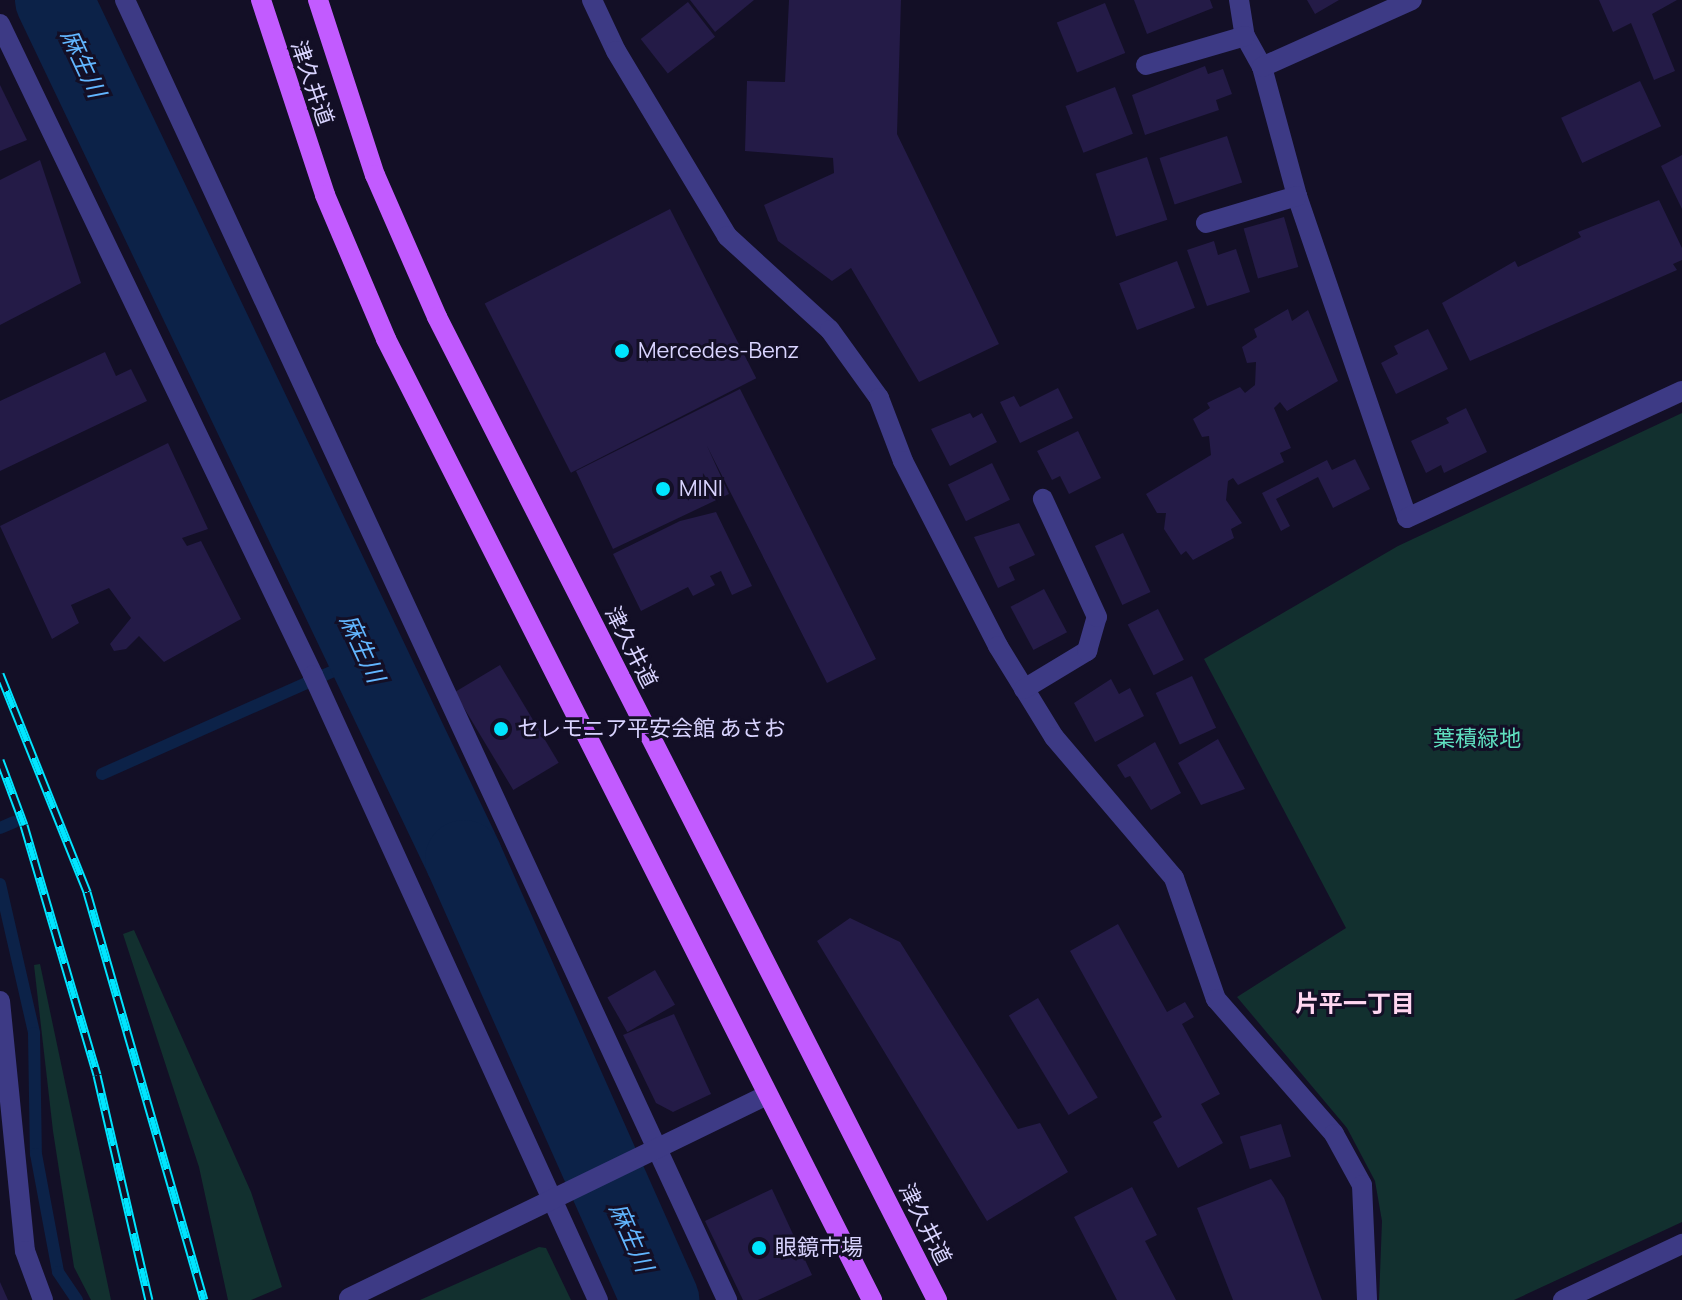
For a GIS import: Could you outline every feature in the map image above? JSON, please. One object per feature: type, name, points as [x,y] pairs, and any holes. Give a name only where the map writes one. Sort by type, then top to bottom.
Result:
[{"type":"main road","name":"津久井道","points":[[261,0],[325,195],[386,339],[872,1300]]},
{"type":"main road","name":"津久井道","points":[[318,0],[375,175],[437,317],[937,1300]]},
{"type":"street","points":[[125,0],[647,1153],[727,1300]]},
{"type":"street","points":[[592,0],[616,51],[727,236],[830,330],[879,398],[949,556],[1024,689],[1054,737],[1174,878],[1216,999],[1334,1134],[1362,1185],[1367,1300]]},
{"type":"street","points":[[1239,0],[1245,36],[1262,67],[1297,196],[1407,518],[1682,391]]},
{"type":"street","points":[[1262,67],[1412,0]]},
{"type":"street","points":[[0,24],[561,1195],[598,1300]]},
{"type":"street","points":[[1146,65],[1245,36]]},
{"type":"street","points":[[1206,223],[1297,196]]},
{"type":"street","points":[[1024,689],[1087,651],[1097,617],[1043,499]]},
{"type":"street","points":[[0,1001],[25,1251],[43,1300]]},
{"type":"street","points":[[349,1298],[767,1095]]},
{"type":"street","points":[[1563,1300],[1682,1244]]},
{"type":"green space","name":"葉積緑地","points":[[1682,413],[1682,1222],[1514,1300],[1379,1300],[1382,1221],[1375,1181],[1347,1128],[1237,997],[1346,928],[1204,659],[1398,546]]},
{"type":"green space","points":[[134,930],[251,1192],[282,1287],[251,1300],[228,1300],[199,1167],[123,934]]},
{"type":"green space","points":[[40,964],[111,1300],[91,1300],[74,1267],[53,1131],[34,965]]},
{"type":"green space","points":[[539,1247],[546,1248],[571,1300],[420,1300]]},
{"type":"building","points":[[690,0],[754,0],[715,32]]},
{"type":"building","points":[[789,0],[901,0],[897,134],[999,344],[919,382],[851,268],[832,281],[778,241],[764,205],[834,173],[833,158],[745,151],[747,81],[785,82]]},
{"type":"building","points":[[1134,0],[1210,0],[1213,8],[1147,34]]},
{"type":"building","points":[[1307,0],[1339,0],[1315,14]]},
{"type":"building","points":[[1599,0],[1677,0],[1652,14],[1675,71],[1654,80],[1631,23],[1613,32]]},
{"type":"building","points":[[688,2],[715,37],[668,74],[641,39]]},
{"type":"building","points":[[1105,3],[1125,53],[1077,73],[1057,22]]},
{"type":"building","points":[[1205,66],[1208,74],[1223,69],[1232,94],[1216,100],[1219,110],[1145,135],[1132,95]]},
{"type":"building","points":[[1640,81],[1661,126],[1582,163],[1561,118]]},
{"type":"building","points":[[0,85],[27,140],[0,151]]},
{"type":"building","points":[[1115,87],[1133,134],[1083,153],[1066,106]]},
{"type":"building","points":[[1227,136],[1242,183],[1175,205],[1159,158]]},
{"type":"building","points":[[1682,155],[1682,209],[1661,166]]},
{"type":"building","points":[[1147,157],[1167,220],[1116,236],[1096,174]]},
{"type":"building","points":[[40,160],[81,283],[0,325],[0,180]]},
{"type":"building","points":[[1659,200],[1682,248],[1682,260],[1673,264],[1677,270],[1470,361],[1442,303],[1515,261],[1518,267],[1581,237],[1578,232]]},
{"type":"building","points":[[670,209],[756,378],[571,473],[485,303]]},
{"type":"building","points":[[1284,217],[1298,267],[1258,279],[1244,229]]},
{"type":"building","points":[[1214,241],[1218,255],[1236,249],[1250,292],[1207,306],[1187,250]]},
{"type":"building","points":[[1177,261],[1195,308],[1137,330],[1119,283]]},
{"type":"building","points":[[1288,309],[1292,321],[1308,310],[1338,381],[1287,411],[1280,402],[1274,408],[1291,448],[1280,453],[1284,462],[1238,485],[1233,478],[1228,481],[1226,500],[1242,523],[1231,529],[1234,538],[1193,560],[1186,551],[1181,555],[1164,529],[1166,513],[1157,513],[1146,494],[1211,455],[1209,436],[1202,437],[1193,419],[1210,408],[1207,403],[1240,387],[1245,393],[1255,385],[1256,362],[1247,363],[1242,347],[1257,337],[1254,329]]},
{"type":"building","points":[[1428,329],[1448,369],[1396,394],[1381,363],[1398,354],[1394,346]]},
{"type":"building","points":[[105,352],[116,376],[131,369],[147,401],[0,471],[0,401]]},
{"type":"building","points":[[1058,388],[1073,418],[1020,443],[1000,402],[1014,396],[1020,407]]},
{"type":"building","points":[[740,389],[876,659],[827,683],[707,446],[729,494],[613,549],[576,471]]},
{"type":"building","points":[[1466,408],[1487,452],[1444,473],[1441,465],[1426,473],[1411,441],[1449,423],[1446,418]]},
{"type":"building","points":[[970,413],[973,418],[982,413],[997,442],[950,466],[931,429]]},
{"type":"building","points":[[1078,431],[1101,478],[1069,494],[1060,476],[1052,480],[1037,451]]},
{"type":"building","points":[[168,443],[208,529],[182,538],[187,546],[201,541],[241,619],[164,662],[139,636],[126,649],[114,651],[110,644],[131,618],[109,588],[71,605],[79,623],[52,639],[0,526]]},
{"type":"building","points":[[1355,459],[1370,489],[1333,508],[1318,477],[1276,499],[1290,526],[1281,531],[1262,493],[1327,460],[1332,470]]},
{"type":"building","points":[[992,463],[1010,500],[966,521],[948,484]]},
{"type":"building","points":[[716,512],[752,586],[732,595],[721,571],[710,576],[715,585],[693,596],[688,587],[641,611],[613,554],[680,521]]},
{"type":"building","points":[[1019,523],[1035,555],[1009,567],[1015,580],[998,588],[974,537]]},
{"type":"building","points":[[1123,533],[1150,592],[1122,605],[1095,546]]},
{"type":"building","points":[[1044,589],[1067,632],[1033,650],[1010,607]]},
{"type":"building","points":[[1158,609],[1184,660],[1154,675],[1128,624]]},
{"type":"building","points":[[500,665],[559,763],[513,790],[455,692]]},
{"type":"building","points":[[1192,676],[1216,728],[1180,745],[1156,693]]},
{"type":"building","points":[[1111,679],[1119,694],[1130,688],[1144,716],[1095,742],[1074,703]]},
{"type":"building","points":[[1218,739],[1245,789],[1201,805],[1178,763]]},
{"type":"building","points":[[1155,742],[1181,793],[1151,810],[1130,776],[1125,778],[1117,765]]},
{"type":"building","points":[[850,918],[900,942],[1018,1129],[1040,1123],[1068,1172],[987,1221],[817,941]]},
{"type":"building","points":[[1118,924],[1167,1012],[1185,1002],[1194,1017],[1182,1024],[1220,1094],[1201,1104],[1223,1143],[1178,1168],[1153,1122],[1162,1117],[1070,951]]},
{"type":"building","points":[[655,970],[675,1005],[627,1032],[607,998]]},
{"type":"building","points":[[1038,998],[1098,1097],[1069,1115],[1009,1016]]},
{"type":"building","points":[[674,1014],[711,1094],[673,1112],[656,1103],[623,1035]]},
{"type":"building","points":[[1281,1124],[1291,1157],[1250,1169],[1240,1137]]},
{"type":"building","points":[[1271,1179],[1284,1198],[1322,1300],[1233,1300],[1197,1208]]},
{"type":"building","points":[[1132,1187],[1157,1235],[1145,1241],[1176,1300],[1117,1300],[1074,1217]]},
{"type":"building","name":"眼鏡市場","points":[[772,1189],[812,1275],[758,1300],[743,1300],[705,1221]]},
{"type":"building","points":[[0,1282],[8,1300],[0,1300]]},
{"type":"waterway","name":"麻生川","points":[[54,0],[464,859],[660,1300]]},
{"type":"waterway","points":[[102,774],[363,658]]},
{"type":"waterway","points":[[0,828],[14,822]]},
{"type":"waterway","points":[[0,884],[34,1033],[36,1154],[58,1272],[77,1300]]},
{"type":"railway","points":[[0,674],[87,892],[204,1300]]},
{"type":"railway","points":[[0,760],[24,825],[97,1075],[149,1300]]},
{"type":"place","name":"Mercedes-Benz","points":[[622,351]]},
{"type":"place","name":"MINI","points":[[663,489]]},
{"type":"place","name":"セレモニア平安会館 あさお","points":[[501,729]]},
{"type":"place","name":"眼鏡市場","points":[[759,1248]]},
{"type":"district","name":"片平一丁目","points":[[1355,1003]]}]
